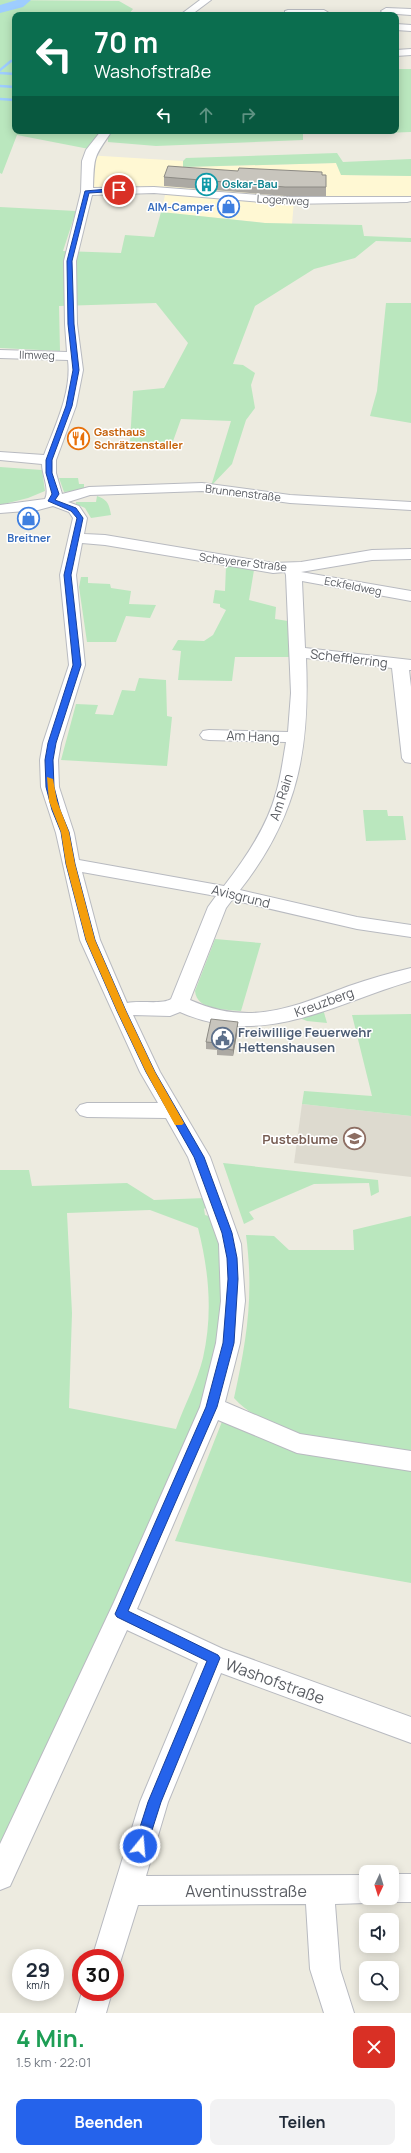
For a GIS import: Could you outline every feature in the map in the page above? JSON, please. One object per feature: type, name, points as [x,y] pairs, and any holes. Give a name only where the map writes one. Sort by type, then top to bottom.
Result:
[{"type":"street","points":[[189,12],[206,0]]},
{"type":"street","points":[[308,12],[309,0]]},
{"type":"street","points":[[386,0],[386,12]]},
{"type":"street","points":[[399,12],[411,12]]},
{"type":"street","points":[[399,27],[411,28]]},
{"type":"street","points":[[399,53],[411,52]]},
{"type":"street","points":[[0,1876],[121,1614],[212,1407],[228,1343],[233,1301],[232,1258],[227,1233],[199,1157],[150,1072],[90,940],[71,864],[65,832],[53,801],[50,781],[49,760],[52,743],[77,665],[68,575],[80,524],[78,514],[66,505],[52,501],[55,494],[49,473],[49,460],[69,406],[76,370],[71,324],[70,261],[87,192],[88,160],[92,150],[105,134]]},
{"type":"street","name":"Logenweg","points":[[87,192],[104,190],[150,190],[305,201],[407,199]]},
{"type":"street","name":"Ilmweg","points":[[0,354],[75,356]]},
{"type":"street","points":[[0,456],[49,460]]},
{"type":"street","name":"Brunnenstraße","points":[[0,509],[38,506],[89,491],[202,487],[296,500],[411,506]]},
{"type":"street","name":"Scheyerer Straße","points":[[76,538],[105,540],[293,572],[372,555],[411,554]]},
{"type":"street","name":"Eckfeldweg","points":[[293,572],[411,596]]},
{"type":"street","name":"Am Rain","points":[[178,1003],[217,907],[237,884],[250,865],[278,812],[285,794],[296,737],[298,652],[293,572]]},
{"type":"street","name":"Schefflerring","points":[[298,652],[406,665],[411,758]]},
{"type":"street","name":"Am Hang","points":[[209,735],[296,737]]},
{"type":"street","name":"Avisgrund","points":[[71,864],[166,879],[357,923],[411,931]]},
{"type":"street","name":"Kreuzberg","points":[[178,1003],[206,1014],[246,1019],[270,1018],[293,1014],[367,987],[411,974]]},
{"type":"street","points":[[121,1011],[138,1006],[170,1008],[178,1003]]},
{"type":"street","points":[[87,1110],[172,1112]]},
{"type":"street","points":[[212,1407],[297,1443],[326,1449],[411,1461]]},
{"type":"street","name":"Washofstraße","points":[[121,1614],[214,1658],[411,1730]]},
{"type":"street","points":[[110,1949],[154,1802],[214,1658]]},
{"type":"street","points":[[399,1888],[411,1888]]},
{"type":"street","name":"Aventinusstraße","points":[[126,1891],[320,1891],[359,1889]]},
{"type":"street","points":[[320,1891],[323,1957],[333,2000],[339,2013]]},
{"type":"street","points":[[91,2013],[94,2001]]},
{"type":"shaded area","points":[[86,155],[183,161],[184,167],[336,163],[342,175],[411,176],[411,197],[294,201],[292,224],[265,223],[161,212],[166,191],[87,192]]},
{"type":"shaded area","name":"Pusteblume","points":[[302,1104],[411,1116],[411,1177],[294,1163]]},
{"type":"green space","points":[[0,0],[119,1],[133,9],[130,12],[12,12],[12,134],[101,134],[89,149],[17,135],[2,174],[0,173]]},
{"type":"green space","points":[[399,69],[411,69],[411,132],[399,132]]},
{"type":"green space","points":[[110,134],[303,134],[303,140],[156,146],[108,142],[108,137]]},
{"type":"green space","points":[[337,153],[343,162],[411,159],[411,176],[341,175],[336,163],[183,167],[183,161],[186,158]]},
{"type":"green space","points":[[0,207],[76,211],[63,251],[121,253],[125,235],[154,237],[161,212],[265,223],[362,225],[364,236],[411,238],[411,242],[376,241],[355,258],[314,269],[255,306],[233,364],[243,365],[255,373],[251,385],[255,408],[246,420],[232,464],[211,486],[231,421],[181,419],[172,444],[130,442],[133,391],[164,388],[188,343],[156,303],[59,306],[60,351],[0,348]]},
{"type":"green space","points":[[386,303],[411,303],[411,423],[370,416],[377,391]]},
{"type":"green space","points":[[0,467],[42,470],[45,491],[28,498],[0,505]]},
{"type":"green space","points":[[59,478],[78,478],[79,484],[84,484],[84,490],[64,492]]},
{"type":"green space","points":[[97,496],[104,499],[107,503],[110,508],[111,515],[91,518],[85,508],[76,504],[76,502],[96,502]]},
{"type":"green space","points":[[226,566],[254,570],[249,600],[276,607],[275,619],[288,621],[290,657],[235,657],[232,681],[178,680],[181,651],[172,650],[178,640],[204,641],[213,635],[226,610],[220,607],[220,604],[213,603],[215,590],[225,591]]},
{"type":"green space","points":[[81,577],[88,577],[88,583],[110,584],[111,588],[131,591],[129,604],[156,605],[150,618],[126,616],[116,642],[87,642],[79,587]]},
{"type":"green space","points":[[139,678],[166,680],[167,716],[172,717],[167,766],[61,760],[76,704],[98,705],[95,714],[113,715],[122,690],[135,691]]},
{"type":"green space","points":[[363,810],[387,810],[388,816],[403,816],[406,840],[366,841]]},
{"type":"green space","points":[[215,939],[261,943],[241,1011],[212,1008],[206,1006],[197,998],[195,991]]},
{"type":"green space","points":[[323,1009],[327,1023],[302,1019],[303,1017]]},
{"type":"green space","points":[[411,1014],[411,1116],[302,1104],[304,1091],[372,1096],[352,1015]]},
{"type":"green space","points":[[223,1163],[378,1180],[379,1192],[371,1196],[369,1183],[314,1184],[249,1212],[254,1219],[244,1224]]},
{"type":"green space","points":[[0,1170],[29,1170],[32,1186],[127,1183],[154,1200],[205,1198],[208,1205],[204,1209],[205,1215],[212,1217],[217,1235],[222,1271],[222,1307],[218,1343],[211,1380],[191,1434],[122,1590],[0,1846]],"holes":[[[150,1210],[198,1228],[207,1276],[209,1309],[208,1325],[203,1358],[176,1429],[69,1408],[72,1313],[67,1213]]]},
{"type":"green space","points":[[411,1216],[411,1461],[341,1447],[292,1433],[250,1412],[234,1398],[246,1336],[248,1317],[249,1277],[246,1235],[274,1236],[289,1250],[354,1250],[353,1230]]},
{"type":"green space","points":[[223,1419],[411,1467],[411,1583],[175,1541]]},
{"type":"building","points":[[168,166],[238,171],[239,168],[322,172],[322,175],[326,175],[326,187],[285,187],[164,177]]},
{"type":"building","name":"Freiwillige Feuerwehr Hettenshausen","points":[[211,1019],[238,1022],[233,1050],[217,1048],[218,1043],[206,1042]]},
{"type":"waterway","points":[[0,9],[19,4],[25,0]]},
{"type":"waterway","points":[[0,70],[12,61]]},
{"type":"waterway","points":[[0,73],[12,74]]},
{"type":"waterway","points":[[0,86],[12,87]]},
{"type":"waterway","points":[[0,99],[12,100]]},
{"type":"slow traffic","points":[[49,779],[53,801],[65,832],[71,864],[90,940],[150,1072],[179,1123]]},
{"type":"place","name":"Oskar-Bau","points":[[207,184]]},
{"type":"place","name":"AIM-Camper","points":[[229,207]]},
{"type":"place","name":"Gasthaus Schrätzenstaller","points":[[78,438]]},
{"type":"place","name":"Breitner","points":[[29,518]]},
{"type":"place","name":"Freiwillige Feuerwehr Hettenshausen","points":[[222,1039]]},
{"type":"place","name":"Pusteblume","points":[[354,1139]]},
{"type":"route","points":[[119,190],[87,192],[70,261],[71,324],[76,370],[69,406],[49,460],[49,473],[54,485],[55,494],[52,501],[74,509],[80,518],[80,524],[69,564],[68,575],[77,665],[52,743],[49,760],[50,787],[56,810],[65,832],[71,864],[90,940],[150,1072],[199,1157],[227,1233],[232,1258],[233,1279],[233,1301],[228,1343],[212,1407],[121,1614],[214,1658],[183,1729],[154,1802],[140,1846]]}]
